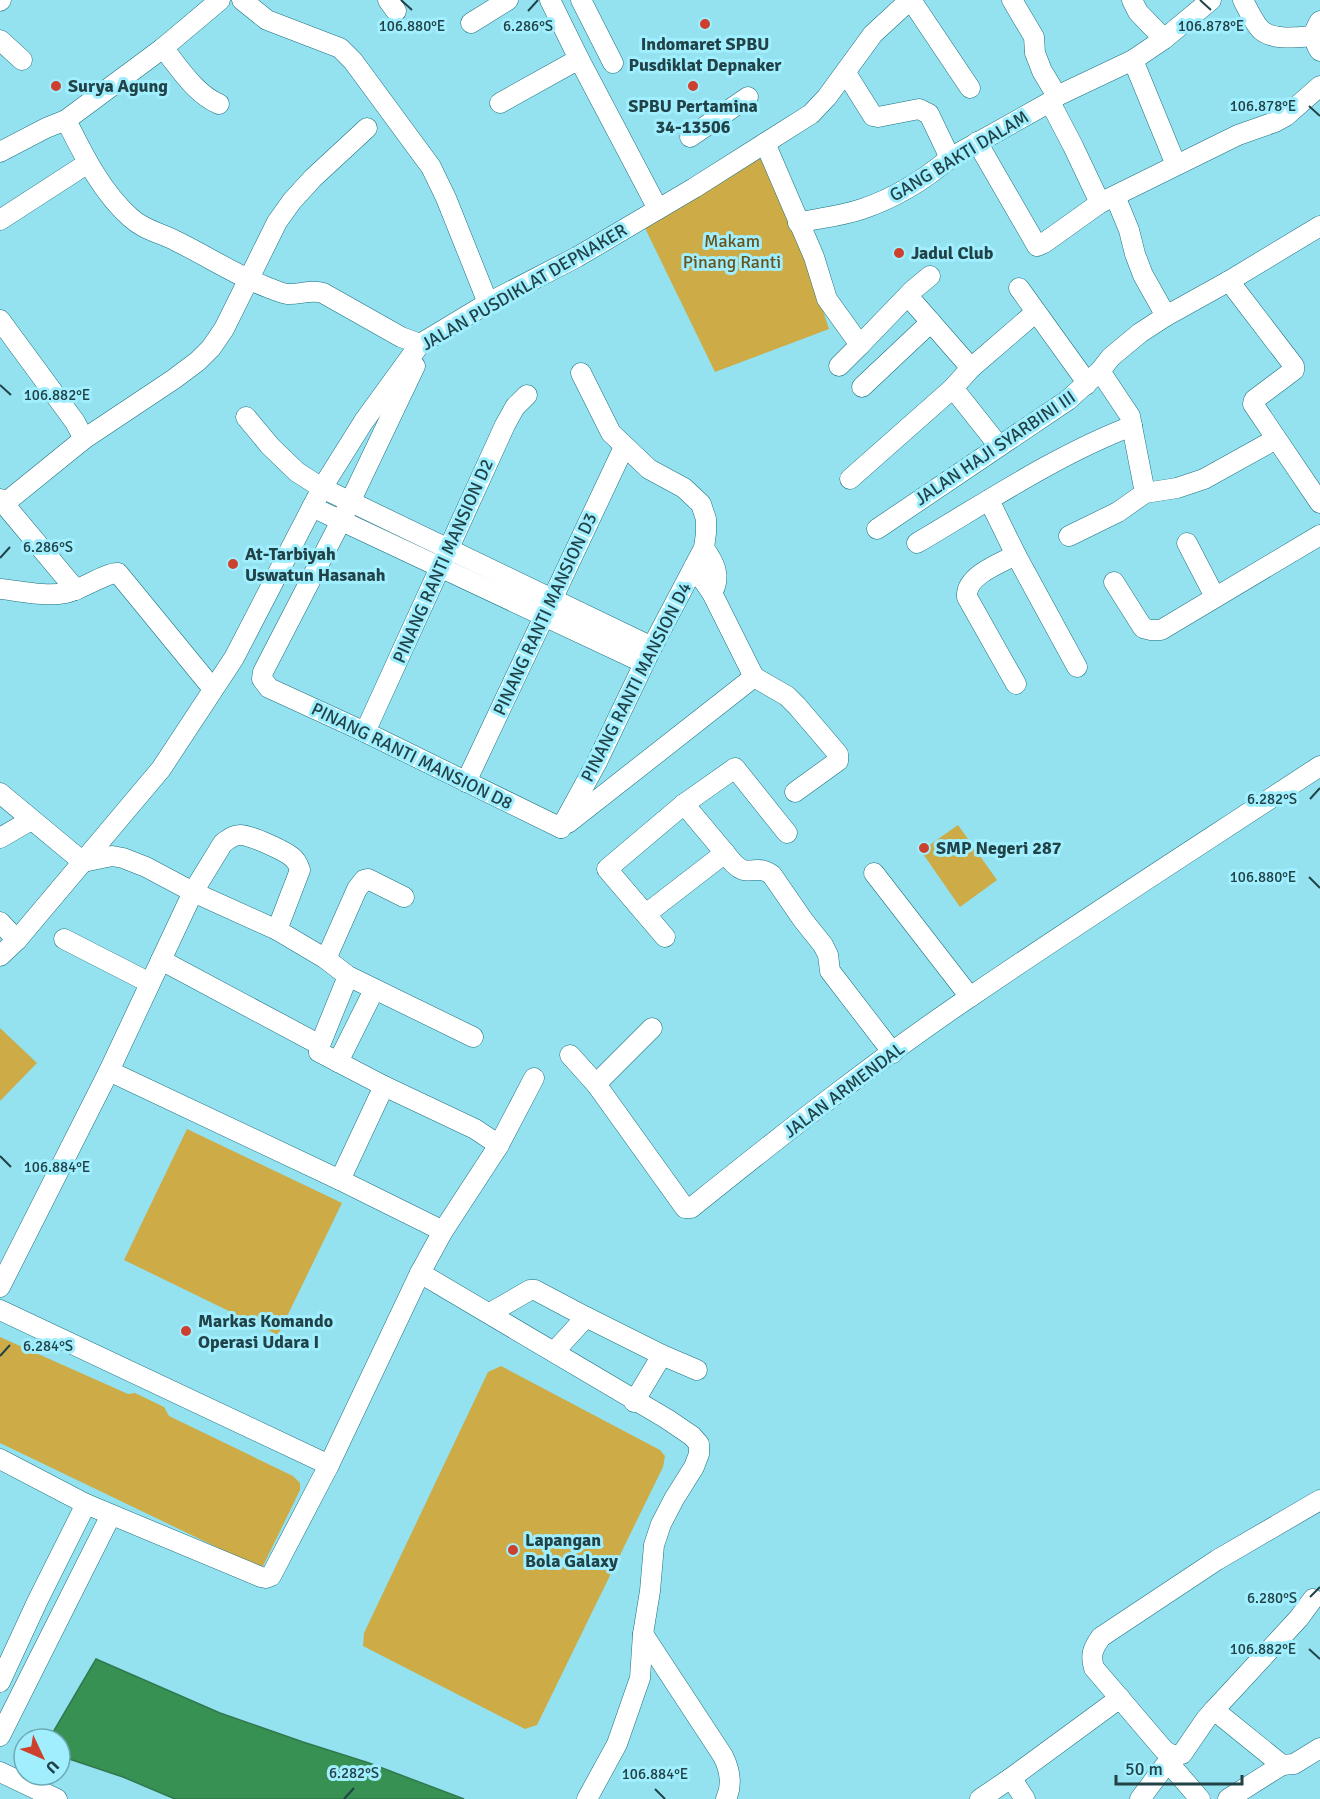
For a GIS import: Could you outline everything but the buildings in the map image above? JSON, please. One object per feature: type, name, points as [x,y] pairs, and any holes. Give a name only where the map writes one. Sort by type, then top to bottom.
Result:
[{"type":"street","points":[[0,152],[66,120],[163,48],[220,0]]},
{"type":"street","points":[[242,0],[267,20],[340,48],[353,61],[431,167],[446,198],[488,303]]},
{"type":"street","points":[[471,22],[508,0]]},
{"type":"street","points":[[550,0],[657,209]]},
{"type":"street","points":[[580,0],[614,63]]},
{"type":"street","points":[[911,0],[970,88]]},
{"type":"street","name":"JALAN PUSDIKLAT DEPNAKER","points":[[0,956],[17,940],[161,769],[234,658],[322,488],[364,421],[414,352],[488,303],[577,256],[811,114],[846,73],[873,34],[911,0]]},
{"type":"street","points":[[1012,0],[1034,37],[1035,52],[1073,146],[1129,230],[1143,275],[1166,315]]},
{"type":"street","points":[[1132,0],[1138,12],[1164,39]]},
{"type":"street","name":"GANG BAKTI DALAM","points":[[798,223],[860,210],[887,200],[925,178],[950,158],[977,142],[1053,99],[1133,60],[1164,39],[1211,0]]},
{"type":"street","points":[[1243,0],[1260,30],[1272,35],[1288,37],[1318,36]]},
{"type":"street","points":[[0,40],[22,60]]},
{"type":"street","points":[[163,48],[200,92],[219,104]]},
{"type":"street","points":[[500,103],[579,59]]},
{"type":"street","points":[[1133,60],[1176,165]]},
{"type":"street","points":[[846,73],[873,116],[919,109],[929,114],[950,158]]},
{"type":"street","points":[[977,142],[1037,246],[1107,199],[1238,135],[1286,116],[1320,86]]},
{"type":"street","points":[[690,137],[748,97]]},
{"type":"street","points":[[66,120],[88,163],[118,205],[133,220],[249,280],[287,294],[311,291],[323,293],[401,337],[414,352]]},
{"type":"street","points":[[76,590],[2,501],[84,439],[198,361],[211,348],[224,329],[277,222],[292,201],[367,128]]},
{"type":"street","points":[[765,143],[814,257],[827,299],[860,345]]},
{"type":"street","points":[[0,220],[88,163]]},
{"type":"street","name":"JALAN HAJI SYARBINI III","points":[[877,529],[1057,408],[1093,378],[1123,345],[1166,315],[1229,281],[1320,226]]},
{"type":"street","points":[[839,366],[930,276]]},
{"type":"street","points":[[1229,281],[1294,366],[1294,370],[1253,403],[1320,503]]},
{"type":"street","points":[[1019,288],[1083,377],[1093,378],[1124,404],[1131,416],[1145,494]]},
{"type":"street","points":[[908,296],[971,368]]},
{"type":"street","points":[[850,479],[1036,312]]},
{"type":"street","points":[[341,521],[417,361],[431,349],[471,327],[470,315]]},
{"type":"street","points":[[0,320],[75,422],[84,439]]},
{"type":"street","points":[[862,387],[931,322]]},
{"type":"street","points":[[581,373],[611,433],[649,469],[684,488],[701,504],[706,519],[705,541],[716,571],[717,583],[712,593]]},
{"type":"street","points":[[953,388],[999,446]]},
{"type":"street","name":"PINANG RANTI MANSION D2","points":[[366,732],[505,425],[514,407],[527,395]]},
{"type":"street","points":[[246,417],[270,446],[297,472],[322,488],[450,550],[549,607],[648,655]]},
{"type":"street","name":"JALAN HAJI SYARBINI III","points":[[917,543],[1084,447],[1132,426]]},
{"type":"street","points":[[1069,536],[1118,512],[1145,494],[1178,488],[1204,479],[1276,439]]},
{"type":"street","name":"PINANG RANTI MANSION D3","points":[[466,782],[624,447]]},
{"type":"street","points":[[989,500],[1077,667]]},
{"type":"street","points":[[312,507],[441,568],[549,607]]},
{"type":"street","name":"PINANG RANTI MANSION D8","points":[[341,521],[263,672],[264,683],[269,688],[366,732],[561,828]]},
{"type":"street","points":[[1114,582],[1143,628],[1161,630],[1320,535]]},
{"type":"street","name":"PINANG RANTI MANSION D4","points":[[561,828],[597,762],[705,541]]},
{"type":"street","points":[[1187,543],[1215,597]]},
{"type":"street","points":[[1016,555],[982,573],[966,591],[967,597],[1016,684]]},
{"type":"street","points":[[694,567],[712,593],[754,677],[787,696],[838,754],[838,760],[795,792]]},
{"type":"street","points":[[0,589],[65,594],[84,588],[111,573],[118,573],[213,689]]},
{"type":"street","points":[[561,828],[754,677]]},
{"type":"street","points":[[597,762],[617,785]]},
{"type":"street","name":"JALAN ARMENDAL","points":[[570,1055],[596,1084],[685,1208],[691,1208],[750,1161],[970,997],[1320,766]]},
{"type":"street","points":[[665,938],[608,869],[684,804],[735,768],[787,833]]},
{"type":"street","points":[[0,793],[83,862],[112,856],[146,867],[193,892],[277,930],[326,959],[348,976],[473,1037]]},
{"type":"street","points":[[684,804],[733,864],[744,870],[765,870],[772,874],[823,945],[828,955],[830,971],[893,1053]]},
{"type":"street","points":[[0,838],[31,820]]},
{"type":"street","points":[[0,1287],[109,1071],[193,892],[223,843],[230,837],[245,835],[288,854],[298,863],[300,870],[277,930]]},
{"type":"street","points":[[646,914],[725,853]]},
{"type":"street","points":[[874,873],[970,997]]},
{"type":"street","points":[[326,959],[357,889],[364,880],[368,879],[404,897]]},
{"type":"street","points":[[0,922],[17,940]]},
{"type":"street","points":[[64,939],[150,983]]},
{"type":"street","points":[[161,960],[320,1045]]},
{"type":"street","points":[[348,976],[319,1052],[475,1129],[499,1145]]},
{"type":"street","points":[[338,1062],[374,990]]},
{"type":"street","points":[[596,1084],[652,1028]]},
{"type":"street","points":[[109,1071],[443,1231]]},
{"type":"street","points":[[0,1459],[111,1515],[266,1578],[271,1576],[329,1465],[420,1273],[443,1231],[499,1145],[534,1078]]},
{"type":"street","points":[[340,1180],[384,1086]]},
{"type":"street","points":[[420,1273],[692,1436],[699,1444],[699,1454],[694,1467],[661,1524],[654,1545],[640,1678],[616,1744],[587,1799]]},
{"type":"street","points":[[490,1313],[530,1290],[535,1290],[697,1370]]},
{"type":"street","points":[[0,1310],[329,1465]]},
{"type":"street","points":[[554,1352],[586,1317]]},
{"type":"street","points":[[634,1401],[663,1355]]},
{"type":"street","points":[[1200,1799],[1164,1750],[1094,1668],[1092,1653],[1101,1637],[1217,1560],[1320,1500]]},
{"type":"street","points":[[0,1682],[86,1504]]},
{"type":"street","points":[[0,1736],[111,1515]]},
{"type":"street","points":[[1140,1799],[1171,1759],[1182,1754],[1206,1719],[1299,1618],[1313,1599]]},
{"type":"street","points":[[643,1634],[723,1756],[729,1769],[730,1780],[726,1799]]},
{"type":"street","points":[[980,1799],[1120,1698]]},
{"type":"street","points":[[1215,1710],[1282,1765]]},
{"type":"street","points":[[1228,1799],[1282,1765],[1294,1764],[1320,1748]]},
{"type":"street","points":[[0,1772],[57,1799]]},
{"type":"street","points":[[1011,1778],[1025,1799]]},
{"type":"green space","name":"Makam Pinang Ranti","points":[[770,150],[829,329],[715,372],[643,224]]},
{"type":"green space","points":[[958,825],[997,880],[960,907],[921,851]]},
{"type":"green space","points":[[0,1028],[37,1063],[0,1101]]},
{"type":"green space","points":[[187,1129],[342,1203],[278,1335],[124,1260]]},
{"type":"green space","points":[[0,1337],[128,1394],[135,1393],[164,1407],[169,1416],[293,1476],[300,1483],[300,1490],[263,1566],[258,1567],[0,1443]]},
{"type":"green space","name":"Lapangan Bola Galaxy","points":[[501,1366],[660,1450],[665,1456],[663,1467],[537,1725],[525,1729],[363,1646],[364,1633],[488,1372]]},
{"type":"shaded area","points":[[96,1659],[220,1713],[369,1763],[464,1799],[175,1799],[123,1777],[72,1760],[72,1727],[56,1727]]},
{"type":"place","name":"Indomaret SPBU Pusdiklat Depnaker","points":[[705,24]]},
{"type":"place","name":"Surya Agung","points":[[56,86]]},
{"type":"place","name":"SPBU Pertamina 34-13506","points":[[693,86]]},
{"type":"place","name":"Jadul Club","points":[[899,253]]},
{"type":"place","name":"At-Tarbiyah Uswatun Hasanah","points":[[233,564]]},
{"type":"place","name":"SMP Negeri 287","points":[[924,848]]},
{"type":"place","name":"Markas Komando Operasi Udara I","points":[[186,1331]]},
{"type":"place","name":"Lapangan Bola Galaxy","points":[[513,1550]]}]
